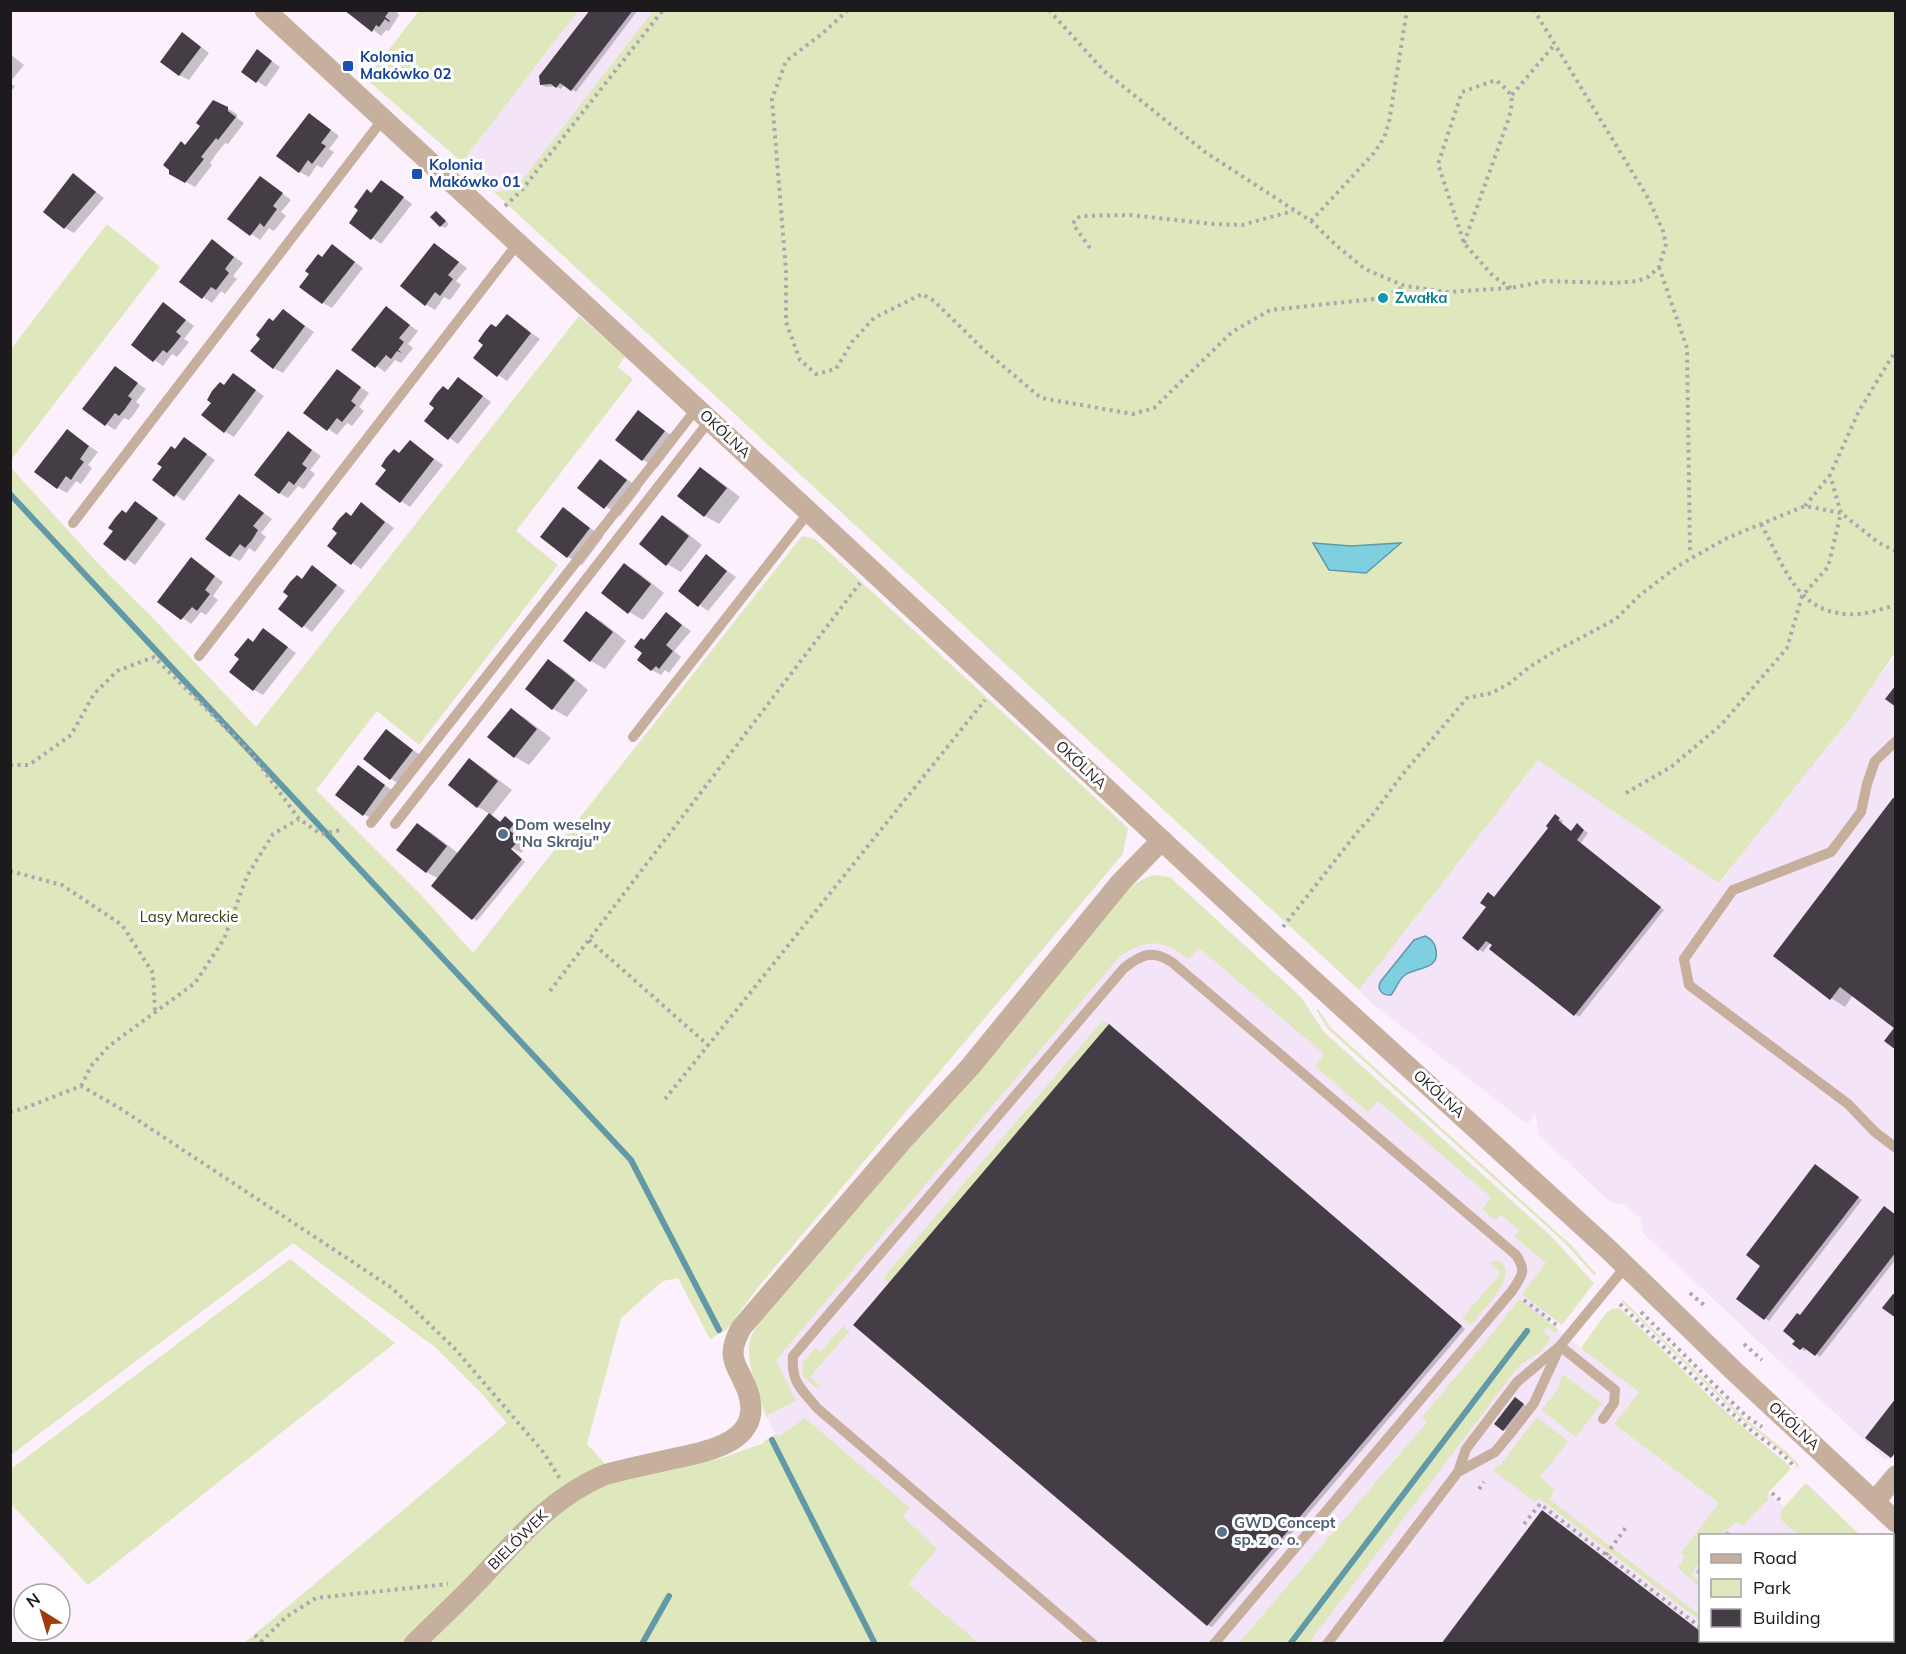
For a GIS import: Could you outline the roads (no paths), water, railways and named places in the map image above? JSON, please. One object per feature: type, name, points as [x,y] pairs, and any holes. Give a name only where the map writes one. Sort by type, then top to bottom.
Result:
[{"type":"street","name":"OKÓLNA","points":[[265,10],[1271,942],[1626,1266],[1734,1371],[1896,1522]]},
{"type":"street","name":"BIELÓWEK","points":[[414,1644],[478,1581],[521,1533],[586,1483],[604,1475],[723,1447],[742,1433],[748,1422],[751,1407],[734,1364],[734,1344],[741,1328],[902,1141],[970,1066],[1121,882],[1162,840]]},
{"type":"street","points":[[1874,1502],[1896,1476]]},
{"type":"lane","points":[[74,523],[383,119]]},
{"type":"lane","points":[[199,656],[518,243]]},
{"type":"lane","points":[[371,823],[703,414]]},
{"type":"lane","points":[[395,824],[703,414]]},
{"type":"lane","points":[[633,737],[809,512]]},
{"type":"lane","points":[[1896,741],[1875,761],[1861,812],[1831,852],[1733,890],[1684,959],[1689,986],[1848,1104],[1875,1132],[1896,1148]]},
{"type":"lane","points":[[1093,1644],[817,1408],[798,1385],[792,1372],[794,1356],[1124,968],[1137,958],[1149,954],[1163,956],[1173,963],[1516,1255],[1523,1272],[1512,1291],[1214,1644]]},
{"type":"lane","points":[[1327,1644],[1458,1472],[1466,1449],[1517,1382],[1560,1346],[1626,1266]]},
{"type":"lane","points":[[1560,1346],[1615,1390],[1614,1403],[1603,1419]]},
{"type":"lane","points":[[1458,1472],[1495,1452],[1514,1429],[1534,1403],[1560,1346]]},
{"type":"water","points":[[1313,543],[1351,546],[1401,543],[1366,573],[1329,570]]},
{"type":"water","points":[[1425,936],[1435,945],[1434,961],[1431,965],[1405,975],[1391,995],[1383,993],[1379,987],[1381,981],[1414,940]]},
{"type":"waterway","points":[[10,494],[631,1160],[719,1330]]},
{"type":"waterway","points":[[1290,1644],[1527,1331]]},
{"type":"waterway","points":[[772,1440],[875,1644]]},
{"type":"waterway","points":[[642,1644],[669,1596]]},
{"type":"place","name":"Kolonia Makówko 02","points":[[348,66]]},
{"type":"place","name":"Kolonia Makówko 01","points":[[417,174]]},
{"type":"place","name":"Zwałka","points":[[1383,298]]},
{"type":"place","name":"Dom weselny \"Na Skraju\"","points":[[503,834]]},
{"type":"place","name":"GWD Concept sp. z o. o.","points":[[1222,1532]]},
{"type":"park label","name":"Lasy Mareckie","points":[[189,917]]}]
